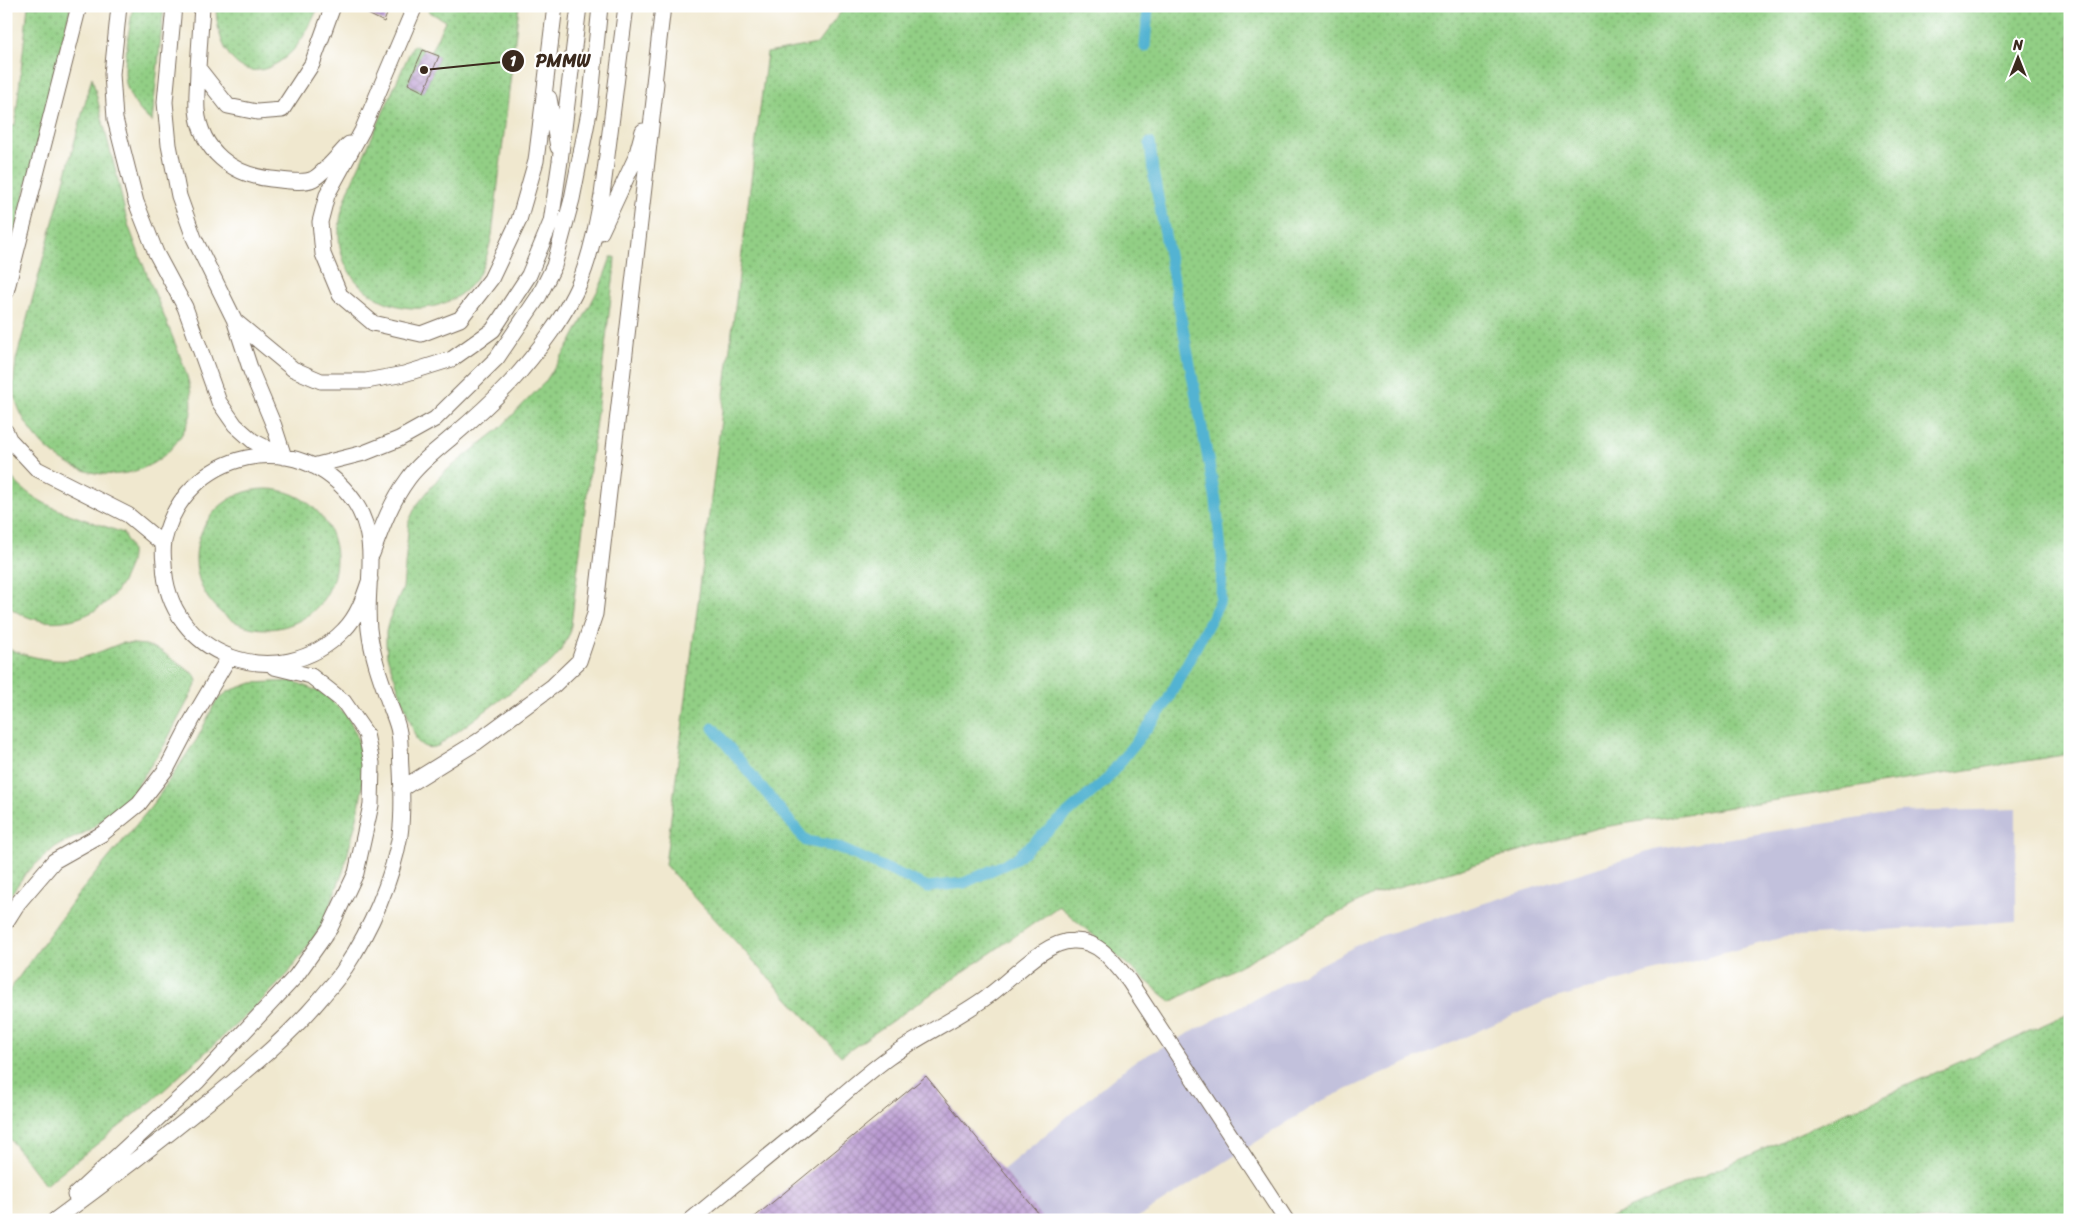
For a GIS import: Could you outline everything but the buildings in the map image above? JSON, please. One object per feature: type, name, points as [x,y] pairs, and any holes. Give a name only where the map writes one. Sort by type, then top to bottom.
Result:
[{"type":"lane","points":[[6,292],[79,6]]},
{"type":"lane","points":[[119,6],[112,74],[115,119],[136,202],[156,253],[185,307],[219,402],[235,425],[253,441],[284,457],[314,466],[336,482],[354,502],[366,527],[372,554]]},
{"type":"lane","points":[[174,6],[166,102],[169,145],[179,196],[194,238],[235,321],[251,371],[274,426],[284,457]]},
{"type":"lane","points":[[202,6],[197,112],[205,141],[222,160],[240,171],[266,179],[291,182],[312,180],[362,131]]},
{"type":"lane","points":[[198,68],[228,106],[257,112],[282,110],[312,64],[333,6]]},
{"type":"lane","points":[[415,6],[362,131],[327,195],[320,222],[323,254],[340,295],[373,323],[421,334],[460,319],[492,279],[519,220],[536,161],[555,6]]},
{"type":"lane","points":[[235,321],[293,370],[321,381],[366,381],[404,374],[452,359],[493,330],[529,275],[551,222],[578,6]]},
{"type":"lane","points":[[314,466],[364,453],[399,439],[435,419],[497,358],[539,296],[554,266],[572,199],[590,108],[600,6]]},
{"type":"lane","points":[[582,277],[598,220],[626,6]]},
{"type":"lane","points":[[401,789],[477,742],[553,686],[579,661],[588,636],[595,614],[656,83],[663,6]]},
{"type":"lane","points":[[55,1220],[138,1159],[243,1074],[300,1023],[344,970],[371,921],[390,878],[400,832],[401,789],[399,732],[372,654],[368,623],[372,554],[390,508],[409,477],[479,414],[511,382],[557,322],[582,277],[636,157],[656,83]]},
{"type":"lane","points":[[546,84],[560,161]]},
{"type":"lane","points":[[6,432],[9,439],[37,469],[128,515],[163,544]]},
{"type":"lane","points":[[48,1220],[198,1081],[296,976],[330,928],[356,873],[371,805],[372,762],[366,734],[344,702],[311,676],[229,657],[201,641],[184,624],[171,602],[164,579],[163,544],[174,511],[195,483],[221,466],[252,456],[284,457]]},
{"type":"lane","points":[[260,664],[291,661],[321,649],[345,629],[363,602],[370,579]]},
{"type":"lane","points":[[6,922],[18,903],[54,861],[102,834],[139,804],[167,768],[192,720],[229,657]]},
{"type":"lane","points":[[691,1220],[887,1059],[926,1032],[964,1013],[989,996],[1043,952],[1058,944],[1072,940],[1085,942],[1100,949],[1129,981],[1286,1220]]},
{"type":"shaded area","points":[[2016,809],[2016,921],[1784,937],[1548,1000],[1319,1102],[1134,1220],[942,1220],[1132,1063],[1367,940],[1654,850],[1900,812]]},
{"type":"green space","points":[[28,6],[71,6],[6,269],[6,125],[15,126]]},
{"type":"green space","points":[[133,6],[164,6],[152,122],[140,111],[134,102],[125,79]]},
{"type":"green space","points":[[216,6],[319,6],[298,45],[286,57],[264,69],[251,70],[240,66],[231,58],[220,34]]},
{"type":"green space","points":[[430,6],[519,6],[492,235],[485,260],[479,274],[462,293],[441,304],[418,308],[395,305],[373,296],[356,281],[344,260],[339,235],[342,213],[349,189],[413,45],[423,50],[408,84],[424,92],[439,57],[430,53],[445,21],[428,11]]},
{"type":"green space","points":[[845,6],[2070,6],[2070,754],[1597,828],[1374,894],[1171,1002],[1059,906],[841,1056],[665,865],[767,53],[817,44]]},
{"type":"green space","points":[[92,77],[129,227],[182,361],[192,402],[189,420],[176,443],[159,459],[139,470],[117,474],[94,473],[72,466],[52,453],[34,434],[24,419],[15,396],[14,386],[16,360]]},
{"type":"green space","points":[[611,257],[615,257],[614,273],[570,633],[559,653],[551,662],[438,746],[429,748],[417,741],[387,656],[386,632],[389,620],[403,588],[409,521],[416,506],[441,475],[499,429],[545,382],[571,342],[602,282]]},
{"type":"green space","points":[[6,470],[17,483],[44,503],[123,533],[131,551],[127,572],[113,595],[91,613],[78,618],[50,622],[36,620],[23,615],[6,605]]},
{"type":"green space","points":[[266,489],[280,490],[293,494],[315,510],[331,532],[335,545],[335,573],[331,586],[315,608],[293,624],[280,628],[266,629],[252,628],[239,624],[217,608],[201,586],[197,573],[196,559],[197,545],[201,532],[217,510],[239,494],[252,490]]},
{"type":"green space","points":[[122,643],[146,645],[161,651],[195,675],[197,681],[195,687],[165,744],[129,798],[88,831],[55,847],[26,873],[6,901],[6,648],[33,657],[71,660],[85,657]]},
{"type":"green space","points":[[293,681],[324,694],[346,714],[356,734],[362,754],[363,784],[358,814],[343,872],[321,927],[288,974],[252,1010],[153,1100],[45,1185],[6,1134],[6,995],[76,897],[151,807],[197,739],[216,701],[229,691],[252,683]]},
{"type":"green space","points":[[2070,1013],[2070,1220],[1604,1220]]},
{"type":"waterway","points":[[1145,47],[1148,6]]},
{"type":"waterway","points":[[713,728],[806,841],[837,847],[928,887],[964,883],[1014,860],[1106,780],[1165,705],[1221,600],[1222,560],[1216,501],[1153,171],[1150,143]]},
{"type":"place","name":"PMMW","points":[[424,70]]}]
